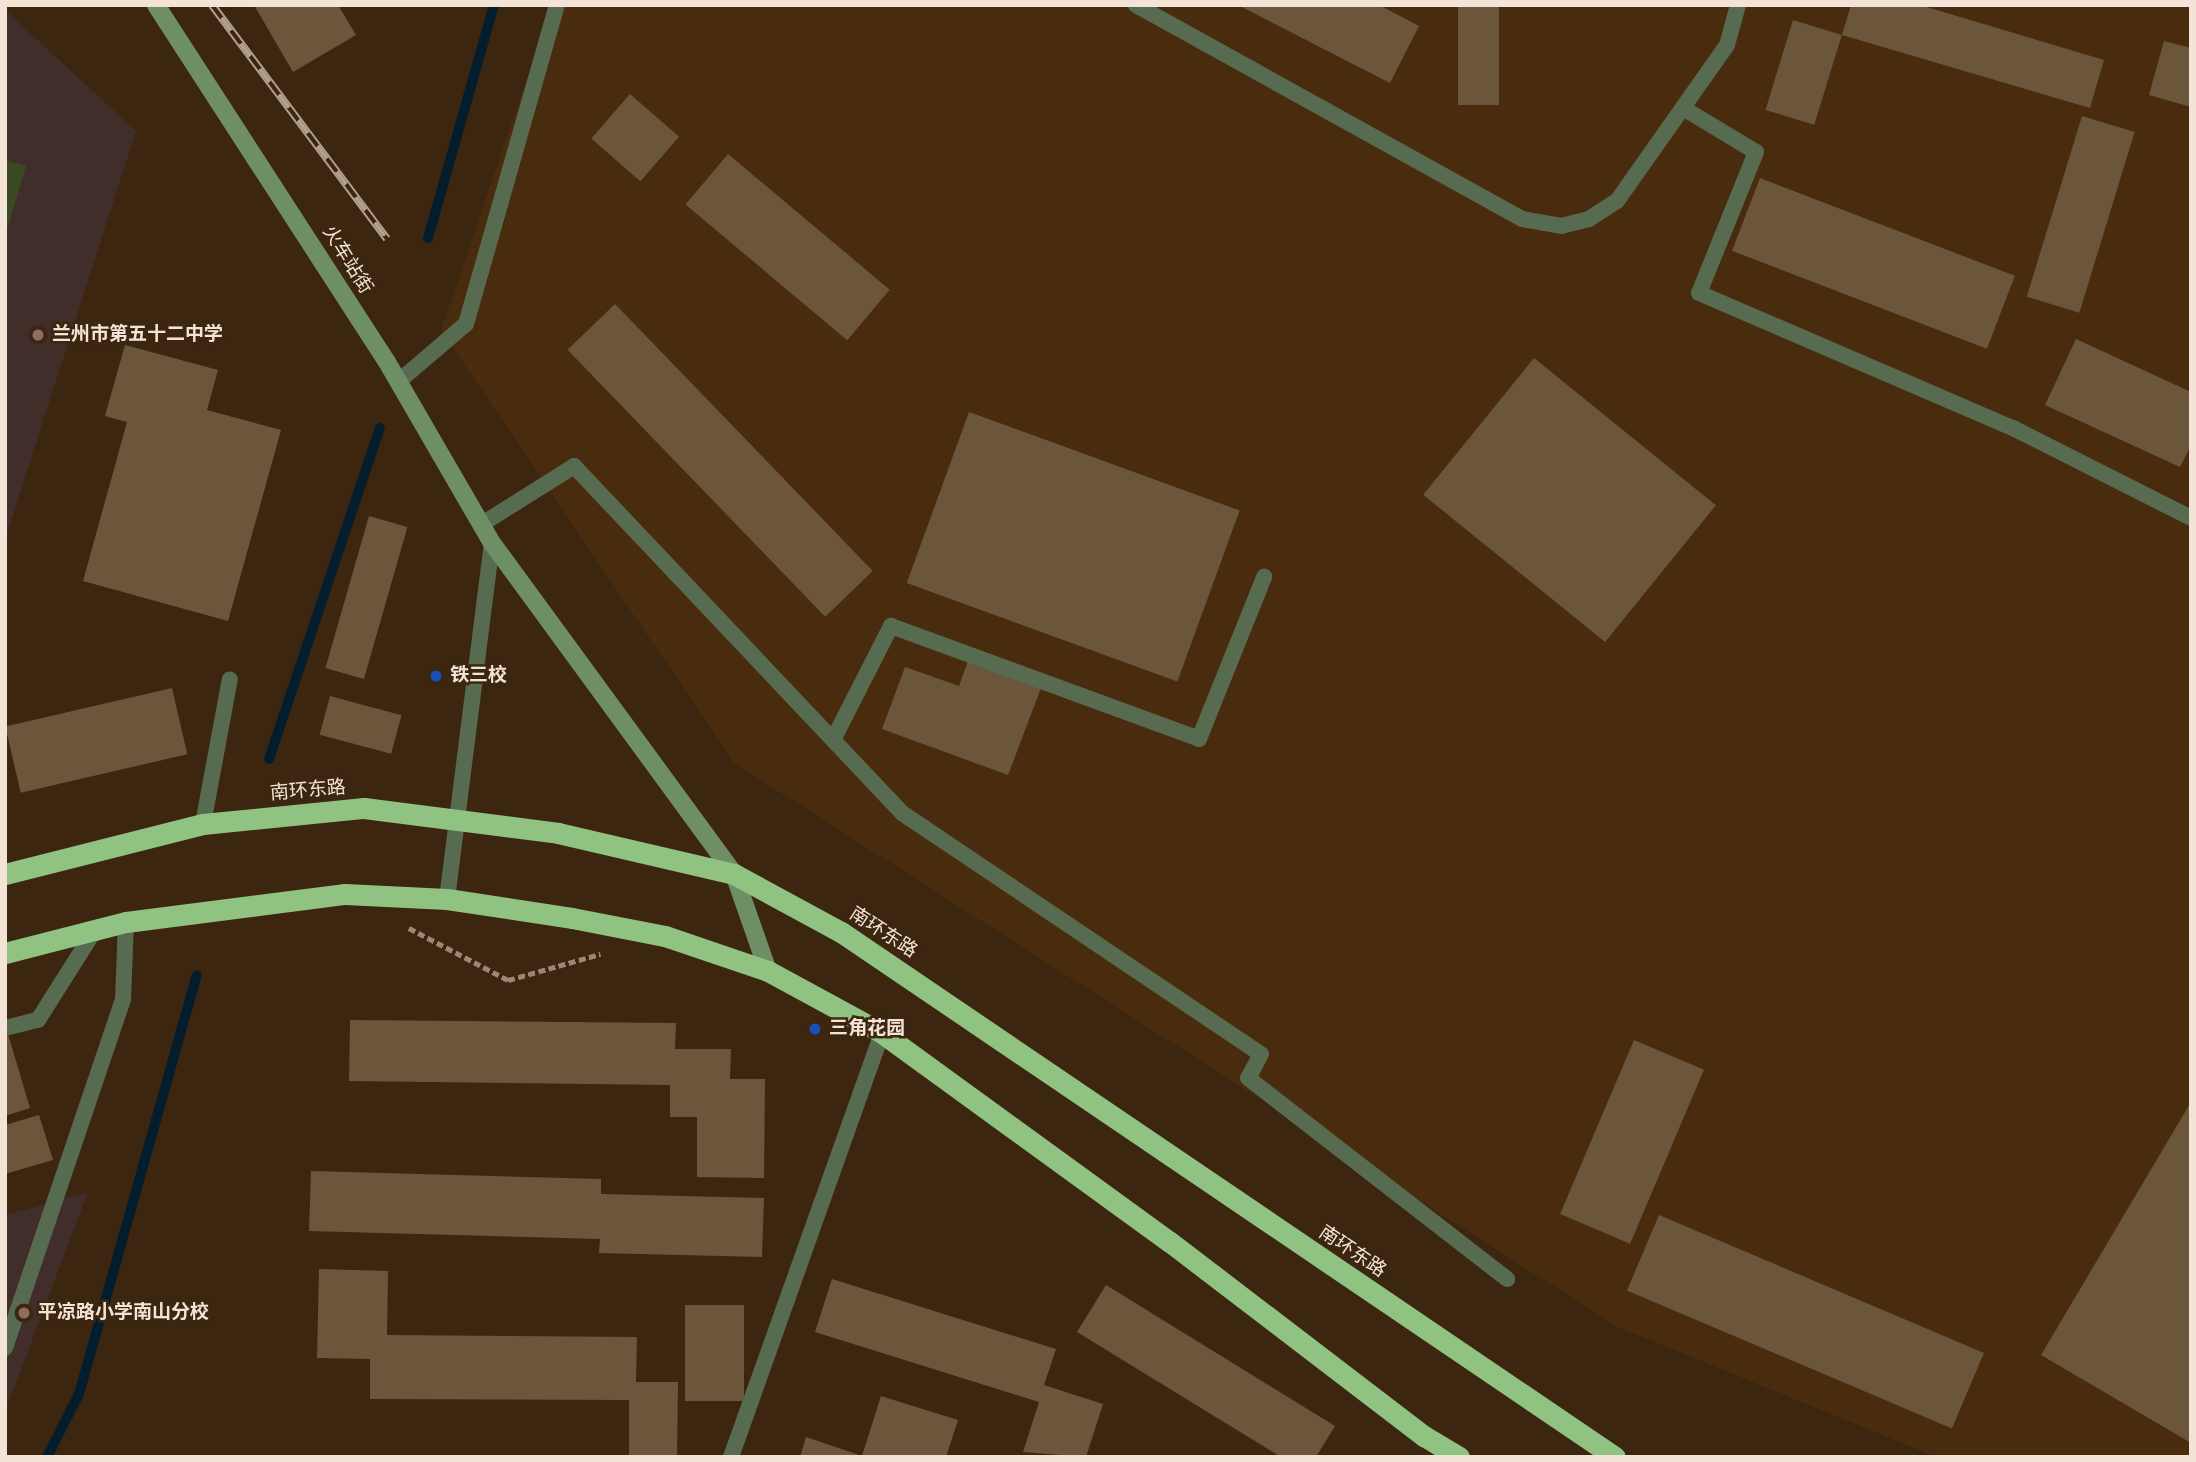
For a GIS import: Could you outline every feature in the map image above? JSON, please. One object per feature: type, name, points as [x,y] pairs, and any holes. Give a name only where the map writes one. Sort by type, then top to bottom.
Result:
[{"type":"highway","name":"南环东路","points":[[5,874],[203,824],[364,808],[454,816],[558,833],[734,874],[853,940],[1615,1457]]},
{"type":"highway","points":[[5,953],[126,922],[345,894],[447,899],[665,936],[768,971],[882,1033],[1139,1219],[1424,1436],[1460,1457]]},
{"type":"main road","name":"火车站街","points":[[156,5],[398,382],[492,543],[734,874],[768,971]]},
{"type":"lane","points":[[398,382],[466,324],[557,5]]},
{"type":"lane","points":[[1136,5],[1522,219],[1561,226],[1589,219],[1617,201],[1727,46],[1738,5]]},
{"type":"lane","points":[[1683,108],[1756,152],[1699,293],[2013,428],[2191,518]]},
{"type":"lane","points":[[482,524],[574,466],[834,738],[902,813],[1261,1054],[1248,1078],[1507,1279]]},
{"type":"lane","points":[[447,899],[454,816],[492,543]]},
{"type":"lane","points":[[834,738],[891,626],[1199,739],[1264,577]]},
{"type":"lane","points":[[203,824],[230,679]]},
{"type":"lane","points":[[5,1348],[123,1000],[126,922]]},
{"type":"lane","points":[[5,1028],[38,1020],[95,930]]},
{"type":"lane","points":[[731,1457],[882,1033]]},
{"type":"path","points":[[403,925],[508,981],[613,951]]},
{"type":"shaded area","points":[[552,5],[2191,5],[2191,1457],[1936,1457],[1616,1326],[734,763],[441,330]]},
{"type":"shaded area","name":"兰州市第五十二中学","points":[[5,10],[136,131],[5,540]]},
{"type":"shaded area","name":"平凉路小学南山分校","points":[[88,1192],[5,1412],[5,1215]]},
{"type":"green space","points":[[5,160],[26,166],[5,237]]},
{"type":"building","points":[[254,5],[338,5],[356,35],[293,72]]},
{"type":"building","points":[[1238,5],[1379,5],[1419,26],[1390,83]]},
{"type":"building","points":[[1458,5],[1499,5],[1499,105],[1458,105]]},
{"type":"building","points":[[1851,5],[1920,5],[2104,60],[2090,108],[1842,35]]},
{"type":"building","points":[[1793,20],[1842,35],[1814,125],[1766,110]]},
{"type":"building","points":[[2164,41],[2191,48],[2191,107],[2149,95]]},
{"type":"building","points":[[630,94],[679,137],[640,181],[591,139]]},
{"type":"building","points":[[2082,116],[2135,132],[2079,313],[2027,297]]},
{"type":"building","points":[[728,154],[890,290],[847,340],[686,205]]},
{"type":"building","points":[[1760,178],[2015,276],[1987,349],[1732,251]]},
{"type":"building","points":[[615,304],[873,571],[825,617],[568,350]]},
{"type":"building","points":[[2076,339],[2191,392],[2191,445],[2180,467],[2045,405]]},
{"type":"building","points":[[125,345],[218,370],[207,410],[281,430],[228,621],[83,581],[127,422],[105,416]]},
{"type":"building","points":[[1534,358],[1716,505],[1605,642],[1423,495]]},
{"type":"building","points":[[969,412],[1240,511],[1177,682],[907,583]]},
{"type":"building","points":[[369,516],[407,527],[364,679],[325,668]]},
{"type":"building","points":[[968,661],[1041,688],[1008,775],[882,729],[905,667],[959,686]]},
{"type":"building","points":[[172,688],[187,754],[21,793],[5,726]]},
{"type":"building","points":[[330,696],[401,715],[391,754],[320,735]]},
{"type":"building","points":[[350,1020],[676,1023],[675,1049],[731,1049],[730,1079],[765,1079],[764,1178],[697,1177],[697,1117],[670,1117],[670,1085],[349,1081]]},
{"type":"building","points":[[5,1024],[30,1108],[5,1116]]},
{"type":"building","points":[[1634,1040],[1704,1070],[1630,1244],[1560,1214]]},
{"type":"building","points":[[2191,1102],[2191,1443],[2041,1355]]},
{"type":"building","points":[[39,1115],[53,1160],[5,1174],[5,1125]]},
{"type":"building","points":[[311,1171],[601,1179],[601,1194],[764,1198],[762,1257],[599,1253],[600,1239],[309,1231]]},
{"type":"building","points":[[1659,1215],[1984,1353],[1952,1428],[1627,1290]]},
{"type":"building","points":[[319,1269],[388,1271],[387,1335],[637,1337],[636,1382],[678,1382],[677,1457],[629,1457],[629,1400],[370,1399],[370,1359],[317,1358]]},
{"type":"building","points":[[832,1279],[1056,1349],[1044,1385],[1103,1404],[1086,1457],[1023,1452],[1039,1402],[815,1332]]},
{"type":"building","points":[[1106,1285],[1335,1426],[1316,1457],[1281,1457],[1077,1332]]},
{"type":"building","points":[[685,1305],[744,1305],[744,1401],[685,1401]]},
{"type":"building","points":[[881,1396],[958,1420],[946,1457],[800,1457],[806,1437],[862,1456]]},
{"type":"waterway","points":[[428,238],[494,5]]},
{"type":"waterway","points":[[269,759],[380,428]]},
{"type":"waterway","points":[[47,1457],[79,1394],[197,975]]},
{"type":"railway","points":[[212,5],[387,239]]},
{"type":"place","name":"兰州市第五十二中学","points":[[38,335]]},
{"type":"place","name":"铁三校","points":[[436,676]]},
{"type":"place","name":"三角花园","points":[[815,1029]]},
{"type":"place","name":"平凉路小学南山分校","points":[[24,1313]]}]
